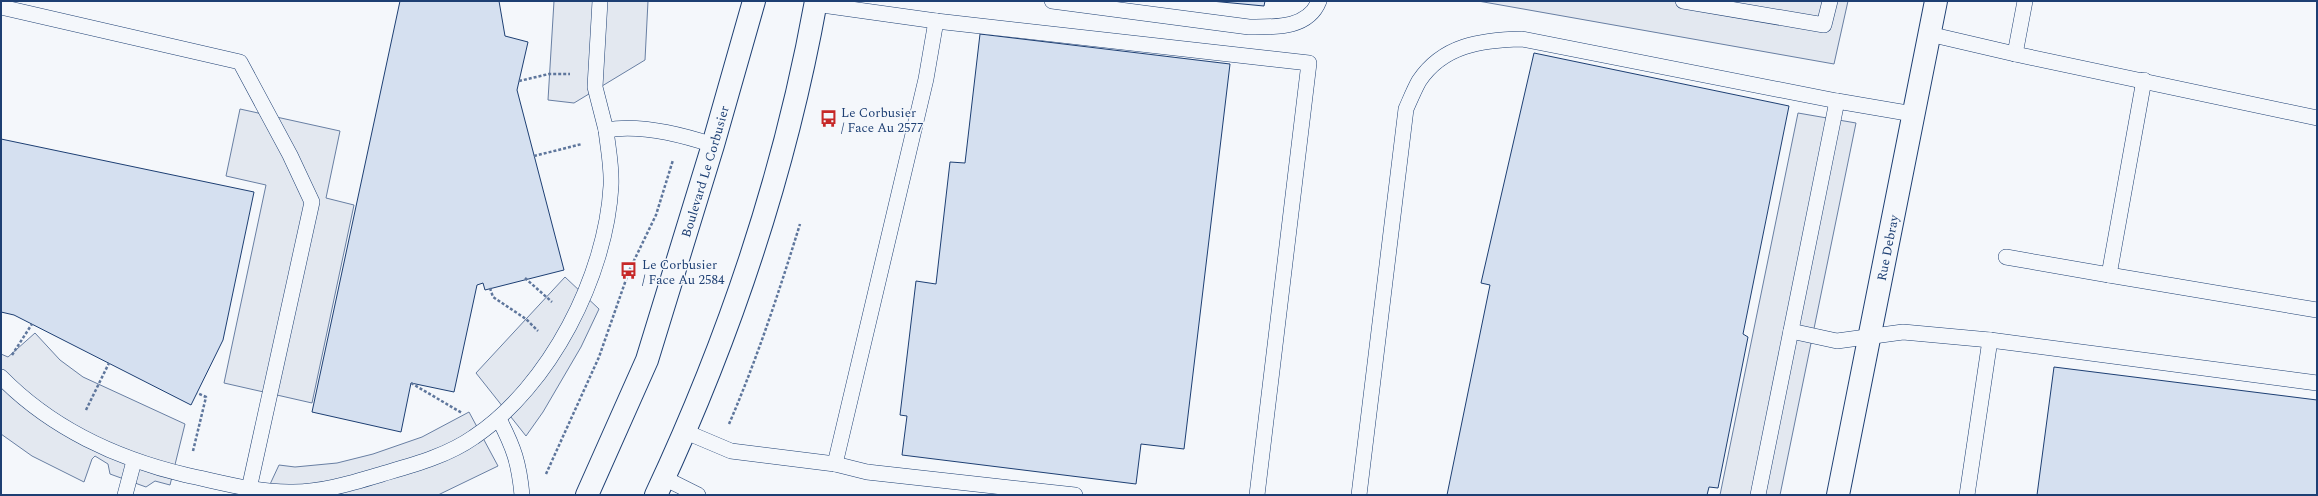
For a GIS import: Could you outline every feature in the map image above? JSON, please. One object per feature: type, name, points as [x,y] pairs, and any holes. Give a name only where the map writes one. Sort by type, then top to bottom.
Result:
[{"type":"street","name":"Boulevard Le Corbusier","points":[[587,495],[647,360],[713,145],[754,1]]},
{"type":"street","name":"Rue Debray","points":[[1838,495],[1936,1]]},
{"type":"street","points":[[660,487],[686,432],[731,317],[766,214],[797,94],[816,3]]},
{"type":"lane","points":[[1,377],[41,412],[74,432],[134,461],[249,490],[290,492],[324,489],[411,466],[446,452],[473,438],[499,419],[527,390],[560,345],[596,262],[608,218],[611,185],[606,130],[595,86],[600,1]]},
{"type":"lane","points":[[1052,1],[1249,27],[1276,27],[1293,24],[1307,18],[1317,7],[1319,1]]},
{"type":"lane","points":[[1683,1],[1824,25],[1830,1]]},
{"type":"lane","points":[[2015,54],[2025,1]]},
{"type":"lane","points":[[816,3],[936,21],[1309,63],[1257,495]]},
{"type":"lane","points":[[1,7],[240,62],[290,155],[312,202],[249,490]]},
{"type":"lane","points":[[835,464],[926,79],[936,21]]},
{"type":"lane","points":[[1930,34],[2015,54],[2144,80],[2317,118]]},
{"type":"lane","points":[[1359,495],[1406,109],[1418,82],[1430,67],[1455,50],[1476,42],[1522,39],[1837,101],[1913,114]]},
{"type":"lane","points":[[2109,275],[2144,80]]},
{"type":"lane","points":[[1758,495],[1837,101]]},
{"type":"lane","points":[[606,130],[624,127],[692,138],[713,145]]},
{"type":"lane","points":[[2006,257],[2317,310]]},
{"type":"lane","points":[[1791,331],[1837,341],[1903,332],[1990,340],[2317,383]]},
{"type":"lane","points":[[1967,495],[1990,340]]},
{"type":"lane","points":[[499,419],[514,448],[520,470],[522,495]]},
{"type":"lane","points":[[686,432],[731,451],[835,464],[867,472],[1075,495]]},
{"type":"lane","points":[[124,495],[134,461]]},
{"type":"lane","points":[[660,487],[698,495]]},
{"type":"path","points":[[520,81],[549,74]]},
{"type":"path","points":[[542,481],[600,357],[629,271],[656,215],[681,137]]},
{"type":"path","points":[[534,156],[589,142]]},
{"type":"path","points":[[727,429],[755,360],[800,224]]},
{"type":"path","points":[[525,278],[548,298]]},
{"type":"path","points":[[490,288],[493,297],[526,319]]},
{"type":"path","points":[[14,352],[32,324]]},
{"type":"path","points":[[95,392],[109,363]]},
{"type":"path","points":[[411,383],[464,415]]},
{"type":"path","points":[[192,458],[206,397],[196,393]]},
{"type":"shaded area","points":[[554,1],[648,1],[645,60],[574,103],[548,100]]},
{"type":"shaded area","points":[[1478,1],[1848,1],[1834,64]]},
{"type":"shaded area","points":[[240,109],[340,131],[326,198],[354,205],[312,403],[224,383],[266,185],[226,176]]},
{"type":"shaded area","points":[[1798,113],[1856,123],[1780,495],[1720,495]]},
{"type":"shaded area","points":[[565,277],[599,309],[581,347],[543,412],[526,436],[476,373]]},
{"type":"shaded area","points":[[35,333],[60,360],[83,377],[185,424],[170,485],[155,481],[146,487],[110,474],[108,464],[95,456],[92,459],[84,482],[32,456],[1,434],[1,354],[8,357]]},
{"type":"shaded area","points":[[469,412],[498,466],[438,495],[265,495],[279,465],[295,467],[337,463],[373,454],[422,437]]},
{"type":"building","points":[[400,1],[499,1],[505,36],[528,42],[517,90],[564,270],[485,290],[483,283],[477,285],[454,392],[411,383],[401,432],[312,412]]},
{"type":"building","points":[[1211,1],[1265,1],[1264,6]]},
{"type":"building","points":[[980,34],[1230,64],[1184,449],[1141,444],[1136,484],[902,455],[907,416],[900,415],[916,281],[936,284],[950,162],[965,163]]},
{"type":"building","points":[[1534,53],[1789,106],[1743,334],[1748,337],[1718,488],[1709,487],[1707,495],[1447,495],[1490,285],[1481,283]]},
{"type":"building","points":[[1,139],[254,192],[223,340],[191,405],[14,315],[1,312]]},
{"type":"building","points":[[2054,367],[2317,400],[2317,495],[2037,495]]},
{"type":"place","name":"Le Corbusier / Face Au 2577","points":[[828,119]]},
{"type":"place","name":"Le Corbusier / Face Au 2584","points":[[629,271]]}]
